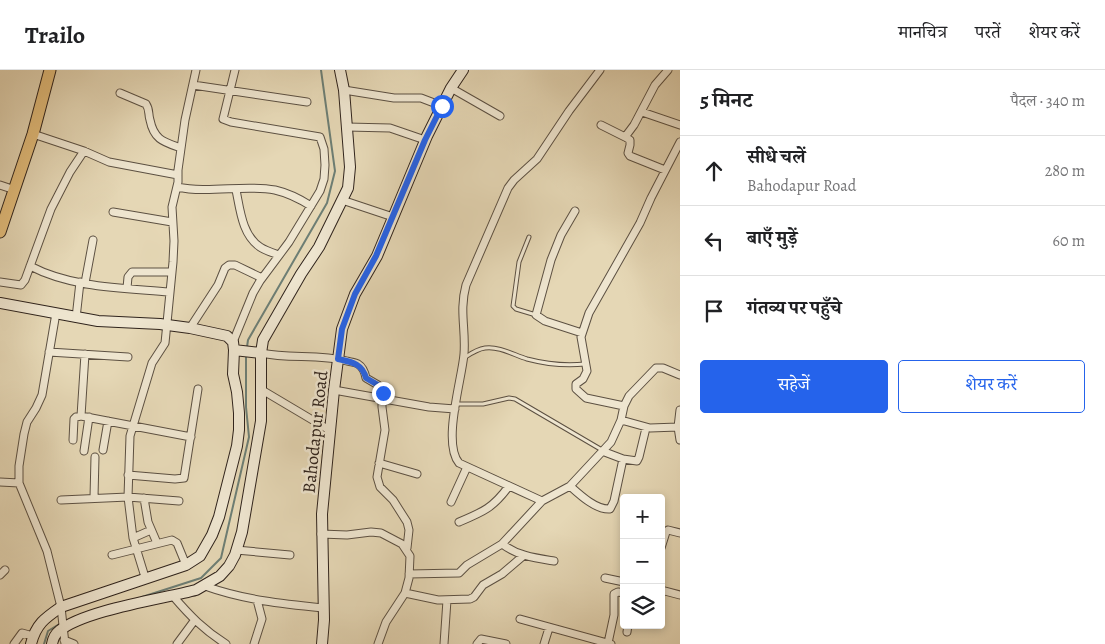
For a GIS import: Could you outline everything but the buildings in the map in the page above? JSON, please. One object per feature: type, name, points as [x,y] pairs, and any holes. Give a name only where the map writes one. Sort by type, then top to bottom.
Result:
[{"type":"main road","points":[[0,232],[33,134],[50,70]]},
{"type":"street","points":[[145,578],[133,538],[128,497],[128,457],[132,425],[152,362],[165,343],[174,242],[172,207],[196,70]]},
{"type":"street","points":[[14,644],[22,633],[32,640],[36,628],[44,619],[61,609],[186,564],[200,556],[212,536],[219,518],[239,430],[237,392],[232,374],[236,347],[253,293],[289,242],[320,191],[324,178],[324,149],[320,136],[224,119],[235,70]]},
{"type":"street","points":[[52,644],[58,632],[82,619],[113,609],[196,590],[220,576],[229,566],[236,550],[261,421],[262,390],[258,353],[274,320],[319,247],[348,188],[350,168],[344,90],[340,70]]},
{"type":"street","name":"Bahodapur Road","points":[[322,644],[321,534],[334,390],[342,329],[355,294],[376,256],[425,140],[451,88],[463,70]]},
{"type":"street","points":[[542,501],[467,467],[455,457],[452,445],[455,406],[463,358],[462,298],[503,197],[514,180],[537,159],[569,111],[600,70]]},
{"type":"street","points":[[625,137],[642,112],[650,94],[668,70]]},
{"type":"street","points":[[193,85],[307,102]]},
{"type":"street","points":[[451,88],[500,116]]},
{"type":"street","points":[[344,90],[394,98],[421,98],[442,106]]},
{"type":"street","points":[[120,93],[146,104],[153,132],[163,142],[181,148]]},
{"type":"street","points":[[642,112],[680,125]]},
{"type":"street","points":[[601,125],[630,140],[628,153],[630,156],[665,170]]},
{"type":"street","points":[[347,127],[390,128],[425,140]]},
{"type":"street","points":[[33,134],[84,151],[109,162],[178,175]]},
{"type":"street","points":[[624,406],[596,401],[581,395],[575,386],[586,375],[586,364],[581,342],[582,333],[589,313],[640,223],[680,142]]},
{"type":"street","points":[[0,282],[22,285],[51,209],[65,181],[84,151]]},
{"type":"street","points":[[0,185],[15,190]]},
{"type":"street","points":[[177,187],[191,190],[275,190],[298,198],[311,206]]},
{"type":"street","points":[[236,190],[243,221],[248,233],[260,247],[279,255]]},
{"type":"street","points":[[342,200],[393,217]]},
{"type":"street","points":[[575,211],[561,235],[551,260],[536,315],[545,322],[582,333]]},
{"type":"street","points":[[113,212],[172,222]]},
{"type":"street","points":[[76,318],[82,283],[93,240]]},
{"type":"street","points":[[190,328],[218,285],[225,268],[229,264],[262,278]]},
{"type":"street","points":[[30,266],[44,273],[82,283],[169,292]]},
{"type":"street","points":[[127,288],[128,277],[132,272],[172,272]]},
{"type":"street","points":[[0,303],[76,318],[190,328],[227,336],[236,347],[258,353],[274,356],[338,359],[358,364],[365,372],[366,378],[378,385],[382,390],[381,398],[385,430],[377,477],[378,484],[393,500],[408,526],[407,548],[410,556],[405,593],[386,622],[378,644]]},
{"type":"street","points":[[56,313],[42,394],[27,422],[24,434],[19,466],[19,483],[47,551],[61,609],[64,642],[74,644]]},
{"type":"street","points":[[49,352],[128,358]]},
{"type":"street","points":[[84,451],[85,354]]},
{"type":"street","points":[[409,574],[459,573],[467,565],[502,544],[542,501],[570,486],[611,442],[629,396],[656,368],[663,368],[680,375]]},
{"type":"street","points":[[128,475],[184,478],[198,388]]},
{"type":"street","points":[[262,390],[331,431]]},
{"type":"street","points":[[334,390],[429,407],[455,406]]},
{"type":"street","points":[[680,410],[678,427],[680,439]]},
{"type":"street","points":[[73,440],[74,420],[76,417],[108,420],[191,437]]},
{"type":"street","points":[[103,450],[108,420]]},
{"type":"street","points":[[621,420],[646,428],[678,427]]},
{"type":"street","points":[[602,451],[636,461],[646,428]]},
{"type":"street","points":[[94,497],[95,457]]},
{"type":"street","points":[[570,486],[590,502],[607,510],[614,501],[624,459]]},
{"type":"street","points":[[379,463],[417,474]]},
{"type":"street","points":[[452,502],[467,467]]},
{"type":"street","points":[[0,482],[19,483]]},
{"type":"street","points":[[459,522],[495,504],[509,486]]},
{"type":"street","points":[[61,500],[94,497],[128,497],[179,501]]},
{"type":"street","points":[[144,498],[151,530],[157,543]]},
{"type":"street","points":[[133,538],[151,530]]},
{"type":"street","points":[[664,539],[668,530],[680,533]]},
{"type":"street","points":[[321,534],[381,533],[395,539],[407,548]]},
{"type":"street","points":[[112,555],[175,540],[186,564]]},
{"type":"street","points":[[502,544],[523,556],[554,561]]},
{"type":"street","points":[[236,550],[290,555]]},
{"type":"street","points":[[405,593],[447,600],[474,597],[483,584],[502,574],[523,556]]},
{"type":"street","points":[[606,578],[620,581]]},
{"type":"street","points":[[205,586],[257,600],[323,608]]},
{"type":"street","points":[[665,591],[679,594],[680,586]]},
{"type":"street","points":[[520,619],[610,644],[614,614],[614,594],[620,592]]},
{"type":"street","points":[[173,596],[194,621],[226,644]]},
{"type":"street","points":[[254,644],[262,619],[257,600]]},
{"type":"street","points":[[444,644],[447,600]]},
{"type":"street","points":[[177,644],[194,621]]},
{"type":"street","points":[[544,644],[549,628]]},
{"type":"street","points":[[477,644],[481,640],[506,644]]},
{"type":"lane","points":[[529,237],[519,262],[513,306],[516,309],[536,315]]},
{"type":"lane","points":[[463,358],[480,349],[493,348],[529,360],[573,365],[586,364]]},
{"type":"lane","points":[[455,406],[484,404],[509,398],[515,399],[602,451]]},
{"type":"waterway","points":[[247,347],[248,340],[327,203],[335,171],[321,70]]},
{"type":"waterway","points":[[142,597],[201,578],[221,558],[249,437],[246,407],[246,354]]},
{"type":"waterway","points":[[44,644],[48,631],[61,623]]},
{"type":"route","points":[[383,393],[378,385],[366,378],[365,372],[358,364],[338,359],[342,329],[355,294],[376,256],[425,140],[442,106]]}]
